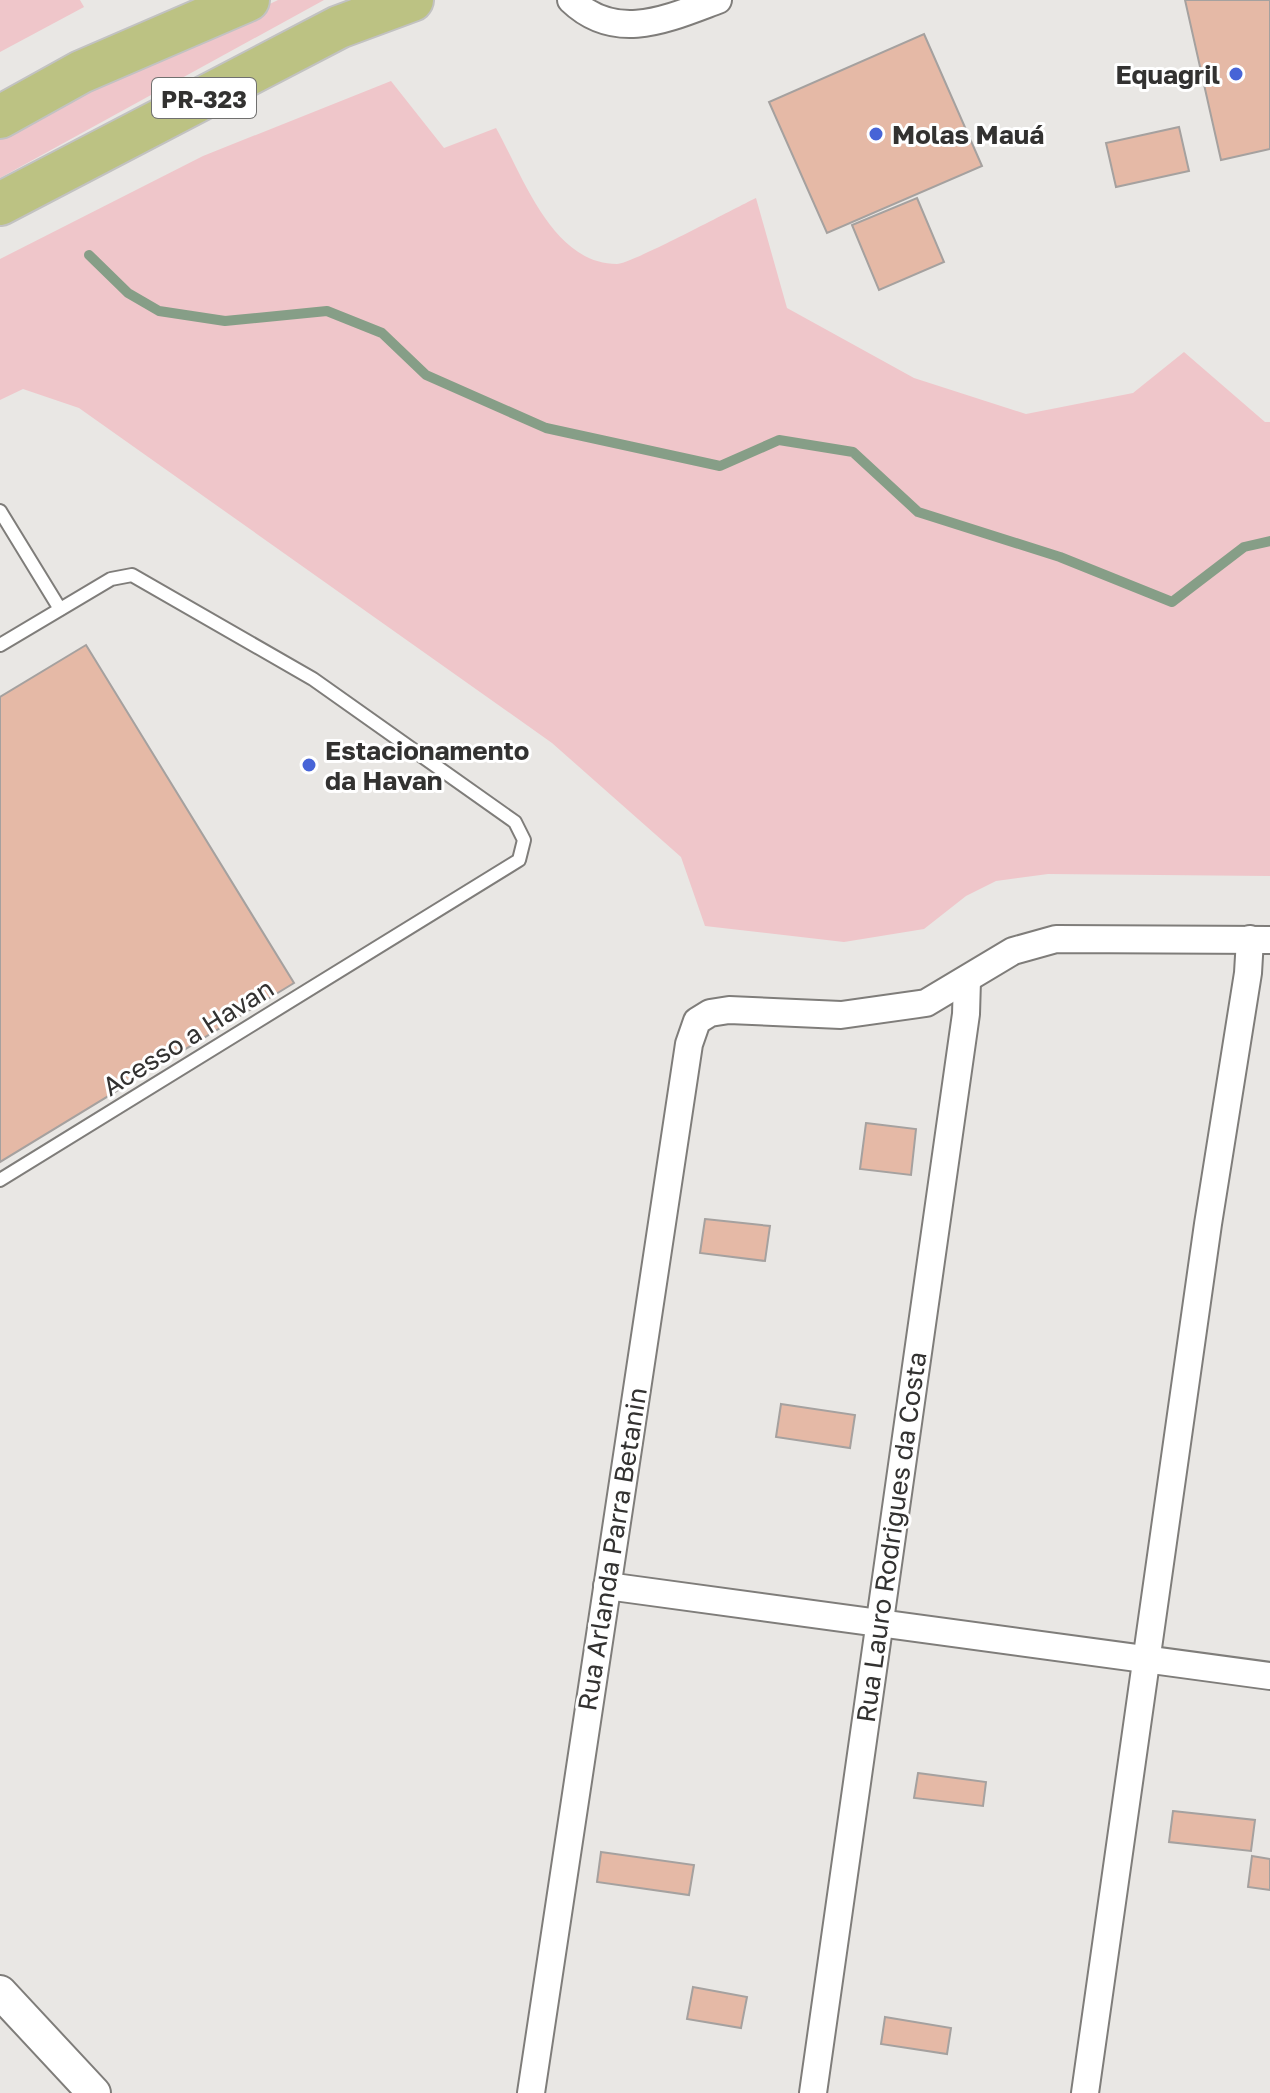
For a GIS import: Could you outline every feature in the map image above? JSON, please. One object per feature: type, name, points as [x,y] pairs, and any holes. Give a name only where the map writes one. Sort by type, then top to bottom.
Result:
[{"type":"highway","points":[[81,72],[193,0]]},
{"type":"highway","name":"PR-323","points":[[0,117],[81,72],[248,0]]},
{"type":"highway","points":[[339,27],[390,0]]},
{"type":"highway","name":"PR-323","points":[[0,204],[339,27],[412,0]]},
{"type":"street","points":[[571,0],[588,16],[625,25],[668,18],[718,0]]},
{"type":"street","points":[[967,980],[1013,951],[1056,939],[1260,940],[1147,1659],[1085,2093]]},
{"type":"street","name":"Rua Arlanda Parra Betanin","points":[[531,2093],[689,1044],[697,1021],[710,1013],[729,1010],[806,1016],[883,1011],[926,1003],[967,980]]},
{"type":"street","name":"Rua Lauro Rodrigues da Costa","points":[[813,2093],[966,1014],[967,980]]},
{"type":"street","points":[[607,1586],[1270,1676]]},
{"type":"street","points":[[0,1992],[94,2093]]},
{"type":"lane","points":[[0,511],[60,609],[0,645]]},
{"type":"lane","name":"Acesso a Havan","points":[[0,1180],[519,860],[524,840],[515,822],[313,679],[132,575],[111,579],[60,609]]},
{"type":"shaded area","points":[[0,0],[80,0],[84,7],[0,52]]},
{"type":"shaded area","points":[[278,0],[324,0],[0,178],[0,140],[99,86]]},
{"type":"shaded area","points":[[391,81],[444,148],[496,128],[542,214],[574,250],[594,260],[617,264],[626,262],[756,198],[787,308],[914,378],[1026,414],[1133,393],[1184,352],[1265,422],[1270,422],[1270,876],[1048,874],[996,881],[966,896],[924,929],[844,942],[705,926],[681,857],[552,743],[79,408],[23,389],[0,400],[0,259],[203,156]]},
{"type":"building","name":"Equagril","points":[[1185,0],[1270,0],[1270,149],[1221,160]]},
{"type":"building","name":"Molas Mauá","points":[[924,34],[982,166],[827,233],[769,102]]},
{"type":"building","points":[[1179,127],[1189,171],[1116,187],[1106,143]]},
{"type":"building","points":[[917,198],[944,262],[879,290],[852,225]]},
{"type":"building","points":[[86,645],[294,983],[0,1162],[0,697]]},
{"type":"building","points":[[866,1123],[916,1129],[911,1175],[860,1169]]},
{"type":"building","points":[[705,1219],[770,1226],[765,1261],[700,1253]]},
{"type":"building","points":[[781,1404],[855,1415],[850,1448],[776,1437]]},
{"type":"building","points":[[918,1773],[986,1782],[983,1806],[914,1798]]},
{"type":"building","points":[[1173,1811],[1255,1820],[1251,1851],[1169,1842]]},
{"type":"building","points":[[601,1852],[694,1865],[689,1895],[597,1882]]},
{"type":"building","points":[[1252,1856],[1270,1859],[1270,1890],[1248,1887]]},
{"type":"building","points":[[693,1987],[747,1997],[741,2028],[687,2019]]},
{"type":"building","points":[[885,2017],[951,2028],[947,2054],[881,2044]]},
{"type":"waterway","points":[[89,255],[128,293],[159,311],[225,321],[327,311],[382,333],[426,375],[546,428],[720,466],[779,440],[853,452],[918,512],[1060,557],[1172,602],[1244,547],[1270,541]]},
{"type":"place","name":"Equagril","points":[[1236,74]]},
{"type":"place","name":"Molas Mauá","points":[[876,134]]},
{"type":"place","name":"Estacionamento da Havan","points":[[309,765]]}]
